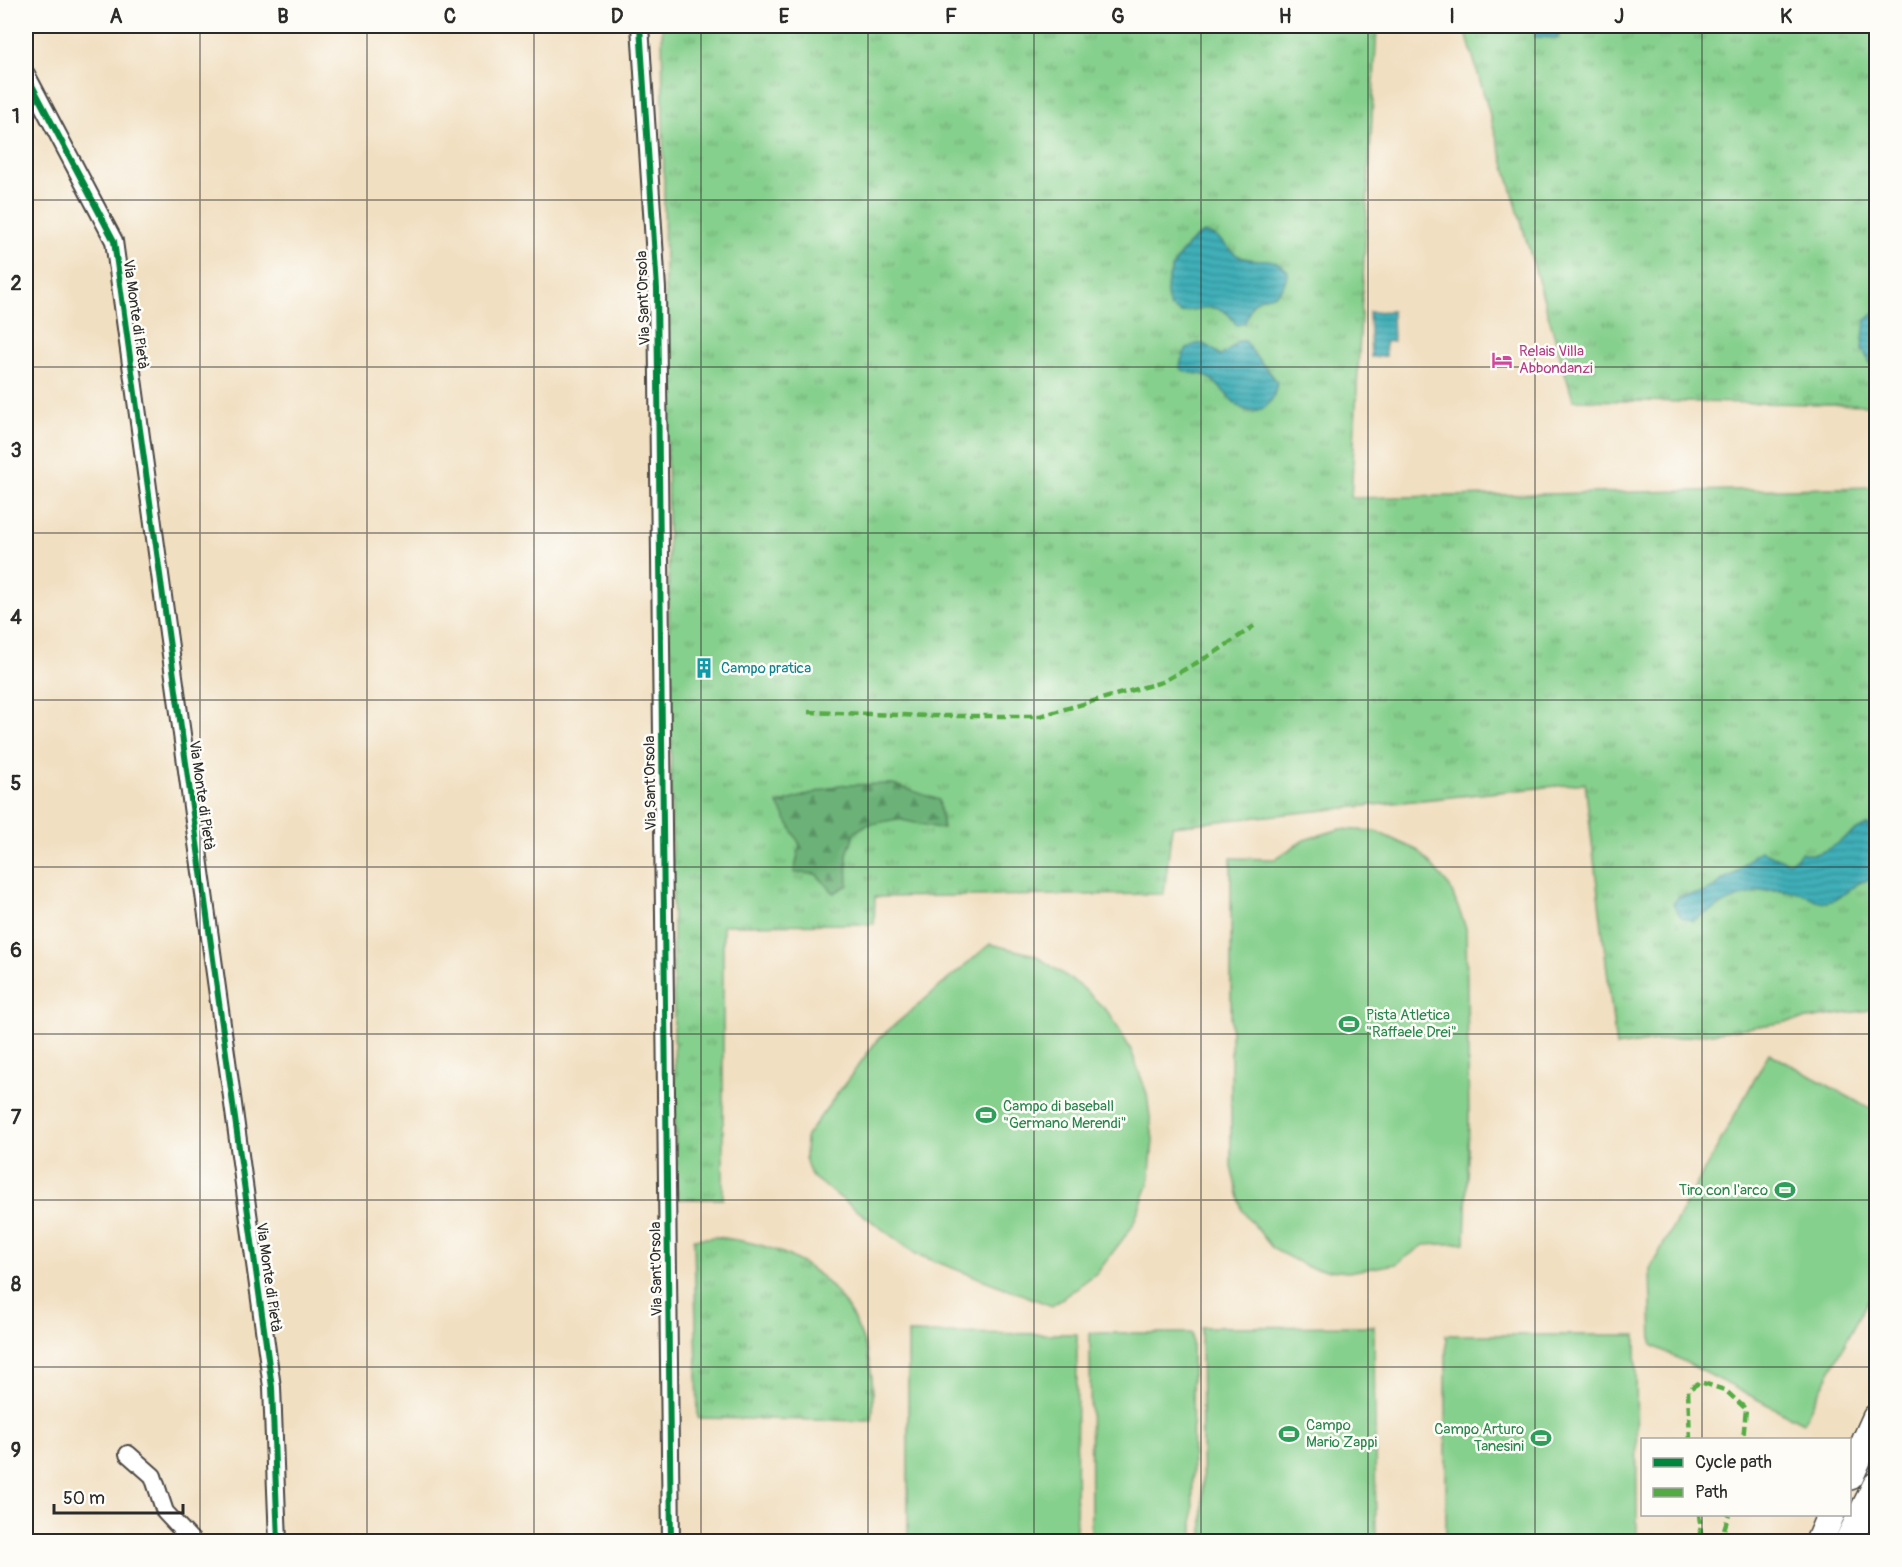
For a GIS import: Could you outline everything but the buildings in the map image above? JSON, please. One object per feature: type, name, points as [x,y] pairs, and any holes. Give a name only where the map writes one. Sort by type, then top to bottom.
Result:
[{"type":"main road","points":[[1851,1474],[1876,1418]]},
{"type":"main road","points":[[1848,1542],[1876,1486]]},
{"type":"main road","points":[[1819,1542],[1831,1516]]},
{"type":"street","name":"Via Sant'Orsola","points":[[640,26],[657,289],[671,1542]]},
{"type":"street","name":"Via Monte di Pietà","points":[[26,74],[114,241],[272,1387],[278,1542]]},
{"type":"street","points":[[128,1454],[153,1476],[165,1512],[193,1542]]},
{"type":"green space","points":[[662,26],[1377,26],[1351,498],[1876,487],[1876,1009],[1616,1047],[1585,783],[1172,826],[1164,894],[875,897],[874,924],[723,925],[723,1199],[676,1199]]},
{"type":"green space","points":[[1464,26],[1876,26],[1876,405],[1573,400]]},
{"type":"green space","points":[[893,784],[939,800],[943,829],[897,819],[866,825],[855,832],[847,854],[848,885],[834,893],[816,874],[794,873],[800,845],[778,804],[839,785]]},
{"type":"green space","name":"Pista Atletica \"Raffaele Drei\"","points":[[1340,829],[1375,831],[1419,851],[1450,887],[1466,928],[1469,1119],[1465,1243],[1424,1245],[1396,1264],[1348,1272],[1310,1268],[1273,1249],[1242,1210],[1231,1167],[1231,858],[1275,859],[1304,840]]},
{"type":"green space","name":"Campo di baseball \"Germano Merendi\"","points":[[990,944],[1035,955],[1082,987],[1110,1014],[1131,1050],[1147,1094],[1153,1140],[1149,1183],[1132,1227],[1098,1272],[1052,1306],[916,1254],[811,1176],[805,1158],[806,1136],[878,1039]]},
{"type":"green space","name":"Tiro con l'arco","points":[[1769,1053],[1876,1112],[1876,1285],[1803,1423],[1652,1345],[1650,1269]]},
{"type":"green space","points":[[716,1237],[773,1249],[812,1270],[830,1286],[845,1305],[866,1348],[871,1372],[872,1421],[698,1418],[694,1239]]},
{"type":"green space","name":"Campo Mario Zappi","points":[[1374,1326],[1376,1541],[1203,1541],[1201,1327]]},
{"type":"green space","points":[[908,1333],[1077,1334],[1076,1541],[908,1541]]},
{"type":"green space","points":[[1090,1333],[1192,1333],[1193,1541],[1091,1541]]},
{"type":"green space","name":"Campo Arturo Tanesini","points":[[1446,1335],[1636,1335],[1637,1541],[1446,1541]]},
{"type":"water","points":[[1536,26],[1559,26],[1558,38],[1535,37]]},
{"type":"water","points":[[1203,233],[1215,236],[1239,256],[1252,260],[1269,260],[1288,271],[1285,282],[1277,293],[1257,300],[1252,305],[1245,323],[1237,325],[1228,314],[1218,309],[1205,308],[1181,313],[1170,307],[1167,284],[1173,267],[1189,244]]},
{"type":"water","points":[[1392,311],[1393,341],[1385,342],[1386,356],[1371,357],[1369,312]]},
{"type":"water","points":[[1876,312],[1876,365],[1871,364],[1862,349],[1865,321]]},
{"type":"water","points":[[1238,341],[1245,341],[1277,382],[1269,404],[1254,412],[1239,407],[1206,376],[1186,372],[1180,368],[1185,352],[1195,344],[1207,346],[1220,356]]},
{"type":"water","points":[[1867,825],[1876,827],[1876,878],[1859,883],[1832,901],[1819,901],[1796,892],[1767,890],[1741,896],[1692,921],[1681,917],[1673,904],[1679,896],[1702,893],[1716,887],[1723,879],[1733,875],[1754,854],[1761,851],[1788,862],[1801,852],[1817,854]]},
{"type":"marked path","points":[[808,712],[929,716],[1040,716],[1162,682],[1216,652],[1254,626]]},
{"type":"marked path","points":[[1690,1438],[1688,1390],[1700,1382],[1725,1390],[1746,1409],[1743,1438]]},
{"type":"marked path","points":[[1699,1516],[1702,1542]]},
{"type":"marked path","points":[[1720,1542],[1728,1516]]},
{"type":"cycle path","points":[[640,26],[657,289],[671,1542]]},
{"type":"cycle path","points":[[26,74],[114,241],[272,1387],[278,1542]]},
{"type":"place","name":"Relais Villa Abbondanzi","points":[[1502,360]]},
{"type":"place","name":"Campo pratica","points":[[704,668]]},
{"type":"place","name":"Pista Atletica \"Raffaele Drei\"","points":[[1349,1024]]},
{"type":"place","name":"Campo di baseball \"Germano Merendi\"","points":[[986,1115]]},
{"type":"place","name":"Tiro con l'arco","points":[[1785,1190]]},
{"type":"place","name":"Campo Mario Zappi","points":[[1289,1434]]},
{"type":"place","name":"Campo Arturo Tanesini","points":[[1541,1438]]}]
